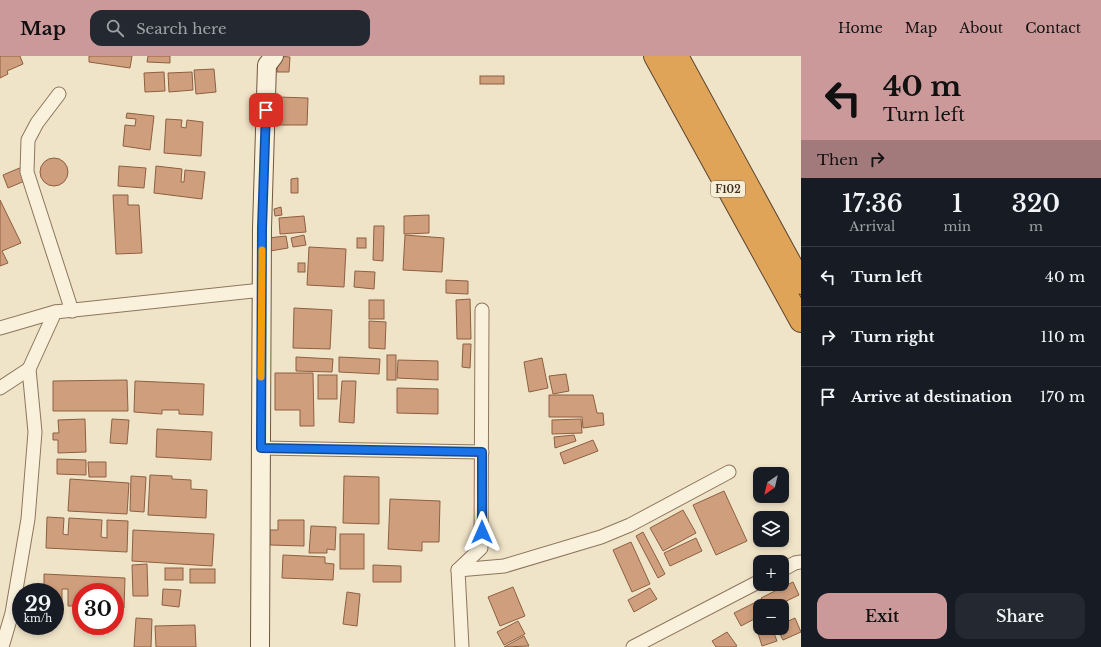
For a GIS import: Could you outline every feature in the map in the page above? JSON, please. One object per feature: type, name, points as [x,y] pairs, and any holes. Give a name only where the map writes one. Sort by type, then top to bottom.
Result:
[{"type":"highway","name":"F102","points":[[655,56],[801,322]]},
{"type":"highway","name":"F102","points":[[677,56],[801,283]]},
{"type":"street","points":[[260,647],[262,228],[267,65],[274,56]]},
{"type":"street","points":[[59,94],[38,123],[28,140],[27,172],[72,311]]},
{"type":"street","points":[[0,328],[55,312],[262,290]]},
{"type":"street","points":[[458,570],[482,548],[482,310]]},
{"type":"street","points":[[2,647],[12,613],[28,519],[35,432],[29,369],[55,312]]},
{"type":"street","points":[[0,388],[29,369]]},
{"type":"street","points":[[261,448],[482,452]]},
{"type":"street","points":[[458,570],[504,566],[601,537],[630,525],[729,472]]},
{"type":"street","points":[[789,566],[801,562]]},
{"type":"street","points":[[458,570],[462,647]]},
{"type":"street","points":[[633,647],[753,585]]},
{"type":"building","points":[[0,56],[20,56],[23,64],[7,71],[8,74],[0,78]]},
{"type":"building","points":[[89,56],[132,56],[130,68],[89,62]]},
{"type":"building","points":[[148,56],[170,56],[170,63],[147,62]]},
{"type":"building","points":[[278,56],[290,57],[289,72],[277,72]]},
{"type":"building","points":[[214,69],[216,92],[196,94],[194,70]]},
{"type":"building","points":[[164,72],[165,91],[145,92],[144,73]]},
{"type":"building","points":[[192,72],[193,90],[169,92],[168,73]]},
{"type":"building","points":[[480,76],[504,76],[504,84],[480,84]]},
{"type":"building","points":[[278,97],[308,98],[307,125],[278,125]]},
{"type":"building","points":[[127,113],[154,116],[150,150],[123,146],[125,125],[135,126],[136,119],[126,118]]},
{"type":"building","points":[[166,119],[182,120],[181,127],[186,128],[187,120],[203,122],[201,156],[164,153]]},
{"type":"building","points":[[54,158],[64,162],[68,172],[64,182],[54,186],[44,182],[40,172],[44,162]]},
{"type":"building","points":[[119,166],[146,168],[144,188],[118,186]]},
{"type":"building","points":[[156,166],[182,169],[181,182],[184,182],[185,170],[205,172],[202,199],[154,193]]},
{"type":"building","points":[[22,167],[27,180],[8,188],[3,175]]},
{"type":"building","points":[[298,178],[298,193],[291,193],[291,179]]},
{"type":"building","points":[[113,195],[128,195],[128,205],[139,205],[142,253],[116,254]]},
{"type":"building","points":[[0,200],[21,243],[2,251],[8,263],[0,266]]},
{"type":"building","points":[[281,207],[282,215],[275,216],[274,209]]},
{"type":"building","points":[[429,215],[429,233],[404,234],[404,216]]},
{"type":"building","points":[[304,216],[306,232],[280,234],[279,218]]},
{"type":"building","points":[[374,226],[384,226],[383,261],[373,260]]},
{"type":"building","points":[[304,235],[306,245],[293,247],[291,238]]},
{"type":"building","points":[[405,235],[444,238],[442,272],[403,270]]},
{"type":"building","points":[[286,236],[288,248],[270,251],[268,238]]},
{"type":"building","points":[[357,238],[366,238],[366,248],[357,248]]},
{"type":"building","points":[[309,247],[346,249],[344,287],[307,285]]},
{"type":"building","points":[[298,263],[305,263],[305,272],[298,272]]},
{"type":"building","points":[[355,271],[375,272],[374,289],[354,287]]},
{"type":"building","points":[[446,280],[468,281],[468,294],[446,293]]},
{"type":"building","points":[[470,299],[471,339],[457,339],[456,300]]},
{"type":"building","points":[[369,300],[384,300],[384,319],[369,319]]},
{"type":"building","points":[[294,308],[332,310],[330,349],[293,348]]},
{"type":"building","points":[[369,321],[386,322],[385,349],[369,348]]},
{"type":"building","points":[[463,344],[471,344],[470,368],[462,367]]},
{"type":"building","points":[[387,355],[396,355],[396,380],[387,380]]},
{"type":"building","points":[[296,357],[333,359],[332,372],[296,371]]},
{"type":"building","points":[[339,357],[380,359],[379,374],[339,372]]},
{"type":"building","points":[[542,358],[548,388],[529,392],[524,362]]},
{"type":"building","points":[[398,360],[438,361],[438,380],[397,378]]},
{"type":"building","points":[[275,373],[313,373],[314,426],[300,426],[300,410],[275,410]]},
{"type":"building","points":[[566,374],[569,391],[553,394],[549,376]]},
{"type":"building","points":[[318,375],[337,375],[337,399],[318,399]]},
{"type":"building","points":[[127,380],[128,411],[53,411],[53,381]]},
{"type":"building","points":[[135,381],[204,384],[203,415],[179,414],[179,410],[162,410],[162,414],[134,412]]},
{"type":"building","points":[[342,381],[356,381],[354,423],[339,422]]},
{"type":"building","points":[[397,388],[438,389],[438,414],[397,413]]},
{"type":"building","points":[[549,395],[593,395],[597,413],[603,413],[604,425],[583,428],[582,417],[549,417]]},
{"type":"building","points":[[85,419],[86,452],[58,453],[58,440],[53,440],[53,433],[59,433],[58,420]]},
{"type":"building","points":[[112,419],[129,420],[127,444],[110,443]]},
{"type":"building","points":[[581,419],[582,433],[552,434],[552,420]]},
{"type":"building","points":[[157,429],[212,432],[211,460],[156,457]]},
{"type":"building","points":[[574,435],[576,441],[555,448],[554,437]]},
{"type":"building","points":[[593,440],[598,451],[564,464],[560,453]]},
{"type":"building","points":[[57,459],[86,460],[86,475],[57,474]]},
{"type":"building","points":[[88,462],[106,462],[106,477],[89,477]]},
{"type":"building","points":[[150,475],[172,476],[172,479],[191,480],[191,489],[207,490],[206,518],[148,515]]},
{"type":"building","points":[[131,476],[146,477],[144,512],[130,511]]},
{"type":"building","points":[[344,476],[379,477],[379,524],[343,523]]},
{"type":"building","points":[[70,479],[129,483],[127,514],[68,511]]},
{"type":"building","points":[[724,491],[747,541],[716,555],[693,505]]},
{"type":"building","points":[[390,499],[440,501],[439,542],[422,542],[422,551],[388,549]]},
{"type":"building","points":[[683,510],[696,533],[663,551],[650,528]]},
{"type":"building","points":[[47,517],[64,518],[63,534],[68,535],[69,518],[102,520],[101,537],[107,538],[107,520],[128,521],[127,552],[46,548]]},
{"type":"building","points":[[278,520],[304,520],[304,546],[270,545],[270,530],[278,530]]},
{"type":"building","points":[[311,526],[336,527],[335,550],[327,549],[327,553],[309,553]]},
{"type":"building","points":[[133,530],[214,534],[212,566],[132,561]]},
{"type":"building","points":[[643,532],[665,574],[658,578],[636,536]]},
{"type":"building","points":[[340,534],[364,534],[364,569],[340,569]]},
{"type":"building","points":[[696,538],[702,551],[670,566],[664,553]]},
{"type":"building","points":[[631,542],[650,584],[632,592],[613,550]]},
{"type":"building","points":[[283,555],[325,557],[325,563],[334,564],[333,580],[282,578]]},
{"type":"building","points":[[147,564],[148,596],[133,596],[132,565]]},
{"type":"building","points":[[373,565],[401,566],[401,582],[373,582]]},
{"type":"building","points":[[165,568],[183,568],[183,580],[165,580]]},
{"type":"building","points":[[190,569],[215,569],[215,583],[190,583]]},
{"type":"building","points":[[44,574],[125,578],[124,608],[124,583],[72,583],[72,606],[68,606],[68,589],[64,589],[64,583],[44,583]]},
{"type":"building","points":[[793,582],[799,595],[789,600],[762,599],[775,591],[789,591],[789,584]]},
{"type":"building","points":[[513,587],[525,616],[500,626],[488,597]]},
{"type":"building","points":[[650,588],[657,599],[634,612],[628,600]]},
{"type":"building","points":[[163,589],[181,590],[179,607],[162,605]]},
{"type":"building","points":[[347,592],[360,594],[357,626],[343,624]]},
{"type":"building","points":[[753,604],[753,620],[741,626],[734,613]]},
{"type":"building","points":[[136,618],[152,619],[151,647],[134,647]]},
{"type":"building","points":[[795,618],[801,632],[783,640],[780,635],[789,635],[789,621]]},
{"type":"building","points":[[518,621],[525,634],[504,645],[497,632]]},
{"type":"building","points":[[195,625],[196,647],[156,647],[155,626]]},
{"type":"building","points":[[727,632],[737,646],[716,647],[712,641]]},
{"type":"building","points":[[759,635],[775,635],[777,641],[762,646]]},
{"type":"building","points":[[524,636],[529,646],[504,647]]},
{"type":"slow traffic","points":[[261,377],[262,250]]},
{"type":"route","points":[[266,110],[262,228],[261,448],[482,452],[482,532]]}]
